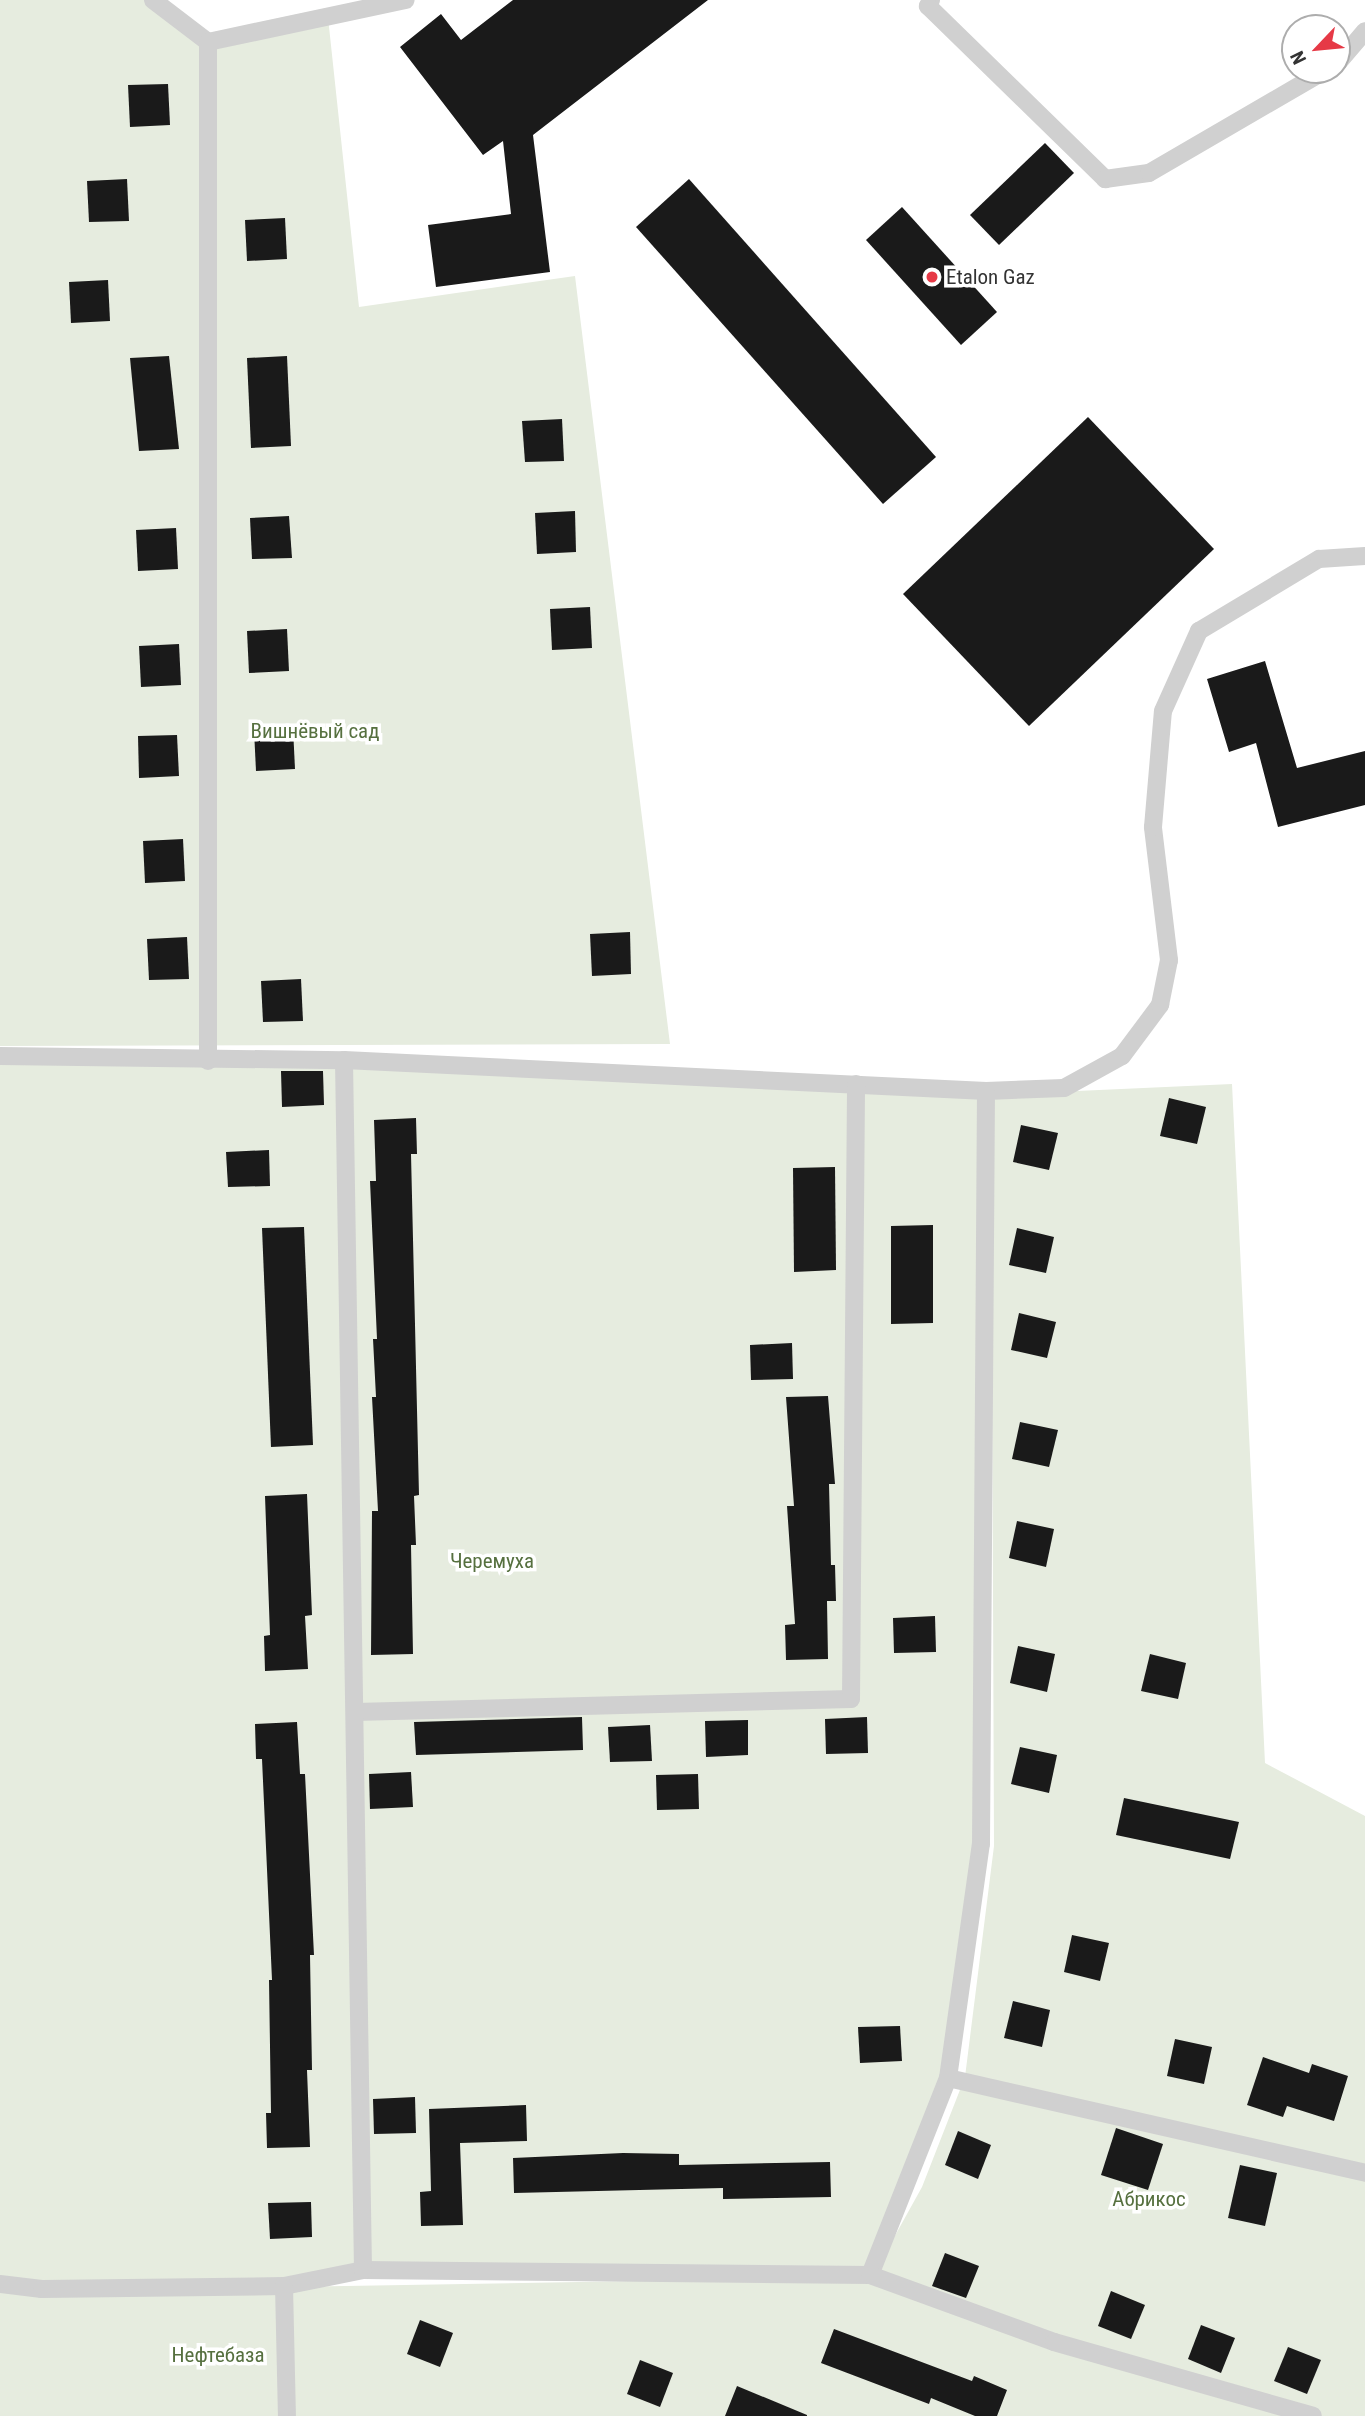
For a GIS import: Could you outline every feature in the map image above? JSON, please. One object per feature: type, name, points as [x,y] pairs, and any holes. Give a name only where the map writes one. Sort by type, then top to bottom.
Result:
[{"type":"lane","points":[[153,0],[208,42],[406,0]]},
{"type":"lane","points":[[931,0],[928,6],[1105,179],[1149,173],[1302,84]]},
{"type":"lane","points":[[1351,48],[1365,31]]},
{"type":"lane","points":[[208,42],[208,1061]]},
{"type":"lane","points":[[0,1056],[208,1061],[344,1060],[986,1091],[1064,1087],[1122,1056],[1160,1005],[1169,960],[1153,827],[1163,711],[1199,631],[1319,559],[1365,556]]},
{"type":"lane","points":[[344,1060],[363,2270]]},
{"type":"lane","points":[[355,1712],[851,1699],[856,1084]]},
{"type":"lane","points":[[870,2275],[948,2077],[981,1844],[986,1091]]},
{"type":"lane","points":[[948,2077],[1365,2173]]},
{"type":"lane","points":[[0,2284],[42,2289],[284,2286],[363,2270],[870,2275],[1054,2342],[1313,2416]]},
{"type":"lane","points":[[284,2286],[286,2416]]},
{"type":"green space","name":"Вишнёвый сад","points":[[0,0],[162,0],[205,34],[327,8],[359,307],[575,276],[670,1044],[0,1046]]},
{"type":"green space","name":"Черемуха","points":[[0,1056],[986,1091],[981,1844],[948,2078],[870,2275],[363,2270],[284,2286],[0,2285]]},
{"type":"green space","name":"Абрикос","points":[[1232,1084],[1265,1763],[1365,1816],[1365,2416],[293,2416],[285,2287],[872,2277],[922,2187],[965,2077],[994,1846],[991,1095]]},
{"type":"green space","name":"Нефтебаза","points":[[0,2291],[278,2293],[280,2416],[0,2416]]},
{"type":"building","points":[[513,0],[708,0],[533,135],[550,272],[436,287],[428,225],[511,214],[503,141],[483,155],[400,47],[441,14],[461,40]]},
{"type":"building","points":[[168,84],[170,125],[130,127],[128,85]]},
{"type":"building","points":[[1045,143],[1074,173],[999,245],[970,215]]},
{"type":"building","points":[[127,179],[129,221],[89,222],[87,181]]},
{"type":"building","points":[[689,179],[936,457],[883,504],[636,227]]},
{"type":"building","points":[[902,207],[997,312],[961,345],[866,240]]},
{"type":"building","points":[[285,218],[287,259],[247,261],[245,220]]},
{"type":"building","points":[[108,280],[110,321],[71,323],[69,282]]},
{"type":"building","points":[[169,356],[179,449],[139,451],[130,358]]},
{"type":"building","points":[[287,356],[291,446],[251,448],[247,358]]},
{"type":"building","points":[[1088,417],[1214,549],[1029,726],[903,594]]},
{"type":"building","points":[[562,419],[564,461],[525,462],[522,421]]},
{"type":"building","points":[[575,511],[576,552],[537,554],[535,513]]},
{"type":"building","points":[[289,516],[292,558],[252,559],[250,518]]},
{"type":"building","points":[[176,528],[178,569],[138,571],[136,530]]},
{"type":"building","points":[[590,607],[592,648],[552,650],[550,609]]},
{"type":"building","points":[[287,629],[289,671],[249,673],[247,631]]},
{"type":"building","points":[[179,644],[181,685],[141,687],[139,646]]},
{"type":"building","points":[[1265,661],[1297,768],[1365,751],[1365,805],[1278,827],[1256,743],[1229,752],[1207,679]]},
{"type":"building","points":[[293,728],[295,769],[256,771],[254,730]]},
{"type":"building","points":[[177,735],[179,776],[139,778],[138,736]]},
{"type":"building","points":[[183,839],[185,881],[145,883],[143,841]]},
{"type":"building","points":[[630,932],[631,974],[592,976],[590,934]]},
{"type":"building","points":[[187,937],[189,979],[149,980],[147,939]]},
{"type":"building","points":[[301,979],[303,1021],[263,1022],[261,981]]},
{"type":"building","points":[[281,1071],[323,1071],[324,1105],[282,1107]]},
{"type":"building","points":[[1169,1098],[1206,1107],[1197,1144],[1160,1136]]},
{"type":"building","points":[[416,1118],[417,1154],[411,1154],[419,1495],[414,1496],[416,1545],[411,1545],[413,1654],[371,1655],[372,1511],[378,1511],[372,1397],[376,1397],[373,1339],[377,1339],[370,1181],[376,1181],[374,1120]]},
{"type":"building","points":[[1021,1125],[1058,1133],[1049,1170],[1013,1162]]},
{"type":"building","points":[[269,1150],[270,1186],[228,1187],[226,1152]]},
{"type":"building","points":[[835,1167],[836,1270],[794,1272],[793,1168]]},
{"type":"building","points":[[933,1225],[933,1323],[891,1324],[891,1226]]},
{"type":"building","points":[[304,1227],[313,1445],[271,1447],[262,1228]]},
{"type":"building","points":[[1017,1228],[1054,1237],[1046,1273],[1009,1265]]},
{"type":"building","points":[[1019,1313],[1056,1322],[1047,1358],[1011,1350]]},
{"type":"building","points":[[792,1343],[793,1379],[751,1380],[750,1345]]},
{"type":"building","points":[[828,1396],[835,1484],[829,1484],[831,1565],[835,1565],[836,1601],[827,1601],[828,1659],[786,1660],[785,1625],[795,1624],[787,1506],[794,1506],[786,1397]]},
{"type":"building","points":[[1020,1422],[1058,1430],[1049,1467],[1012,1459]]},
{"type":"building","points":[[307,1494],[312,1615],[305,1616],[308,1669],[265,1671],[264,1636],[270,1635],[265,1496]]},
{"type":"building","points":[[1017,1521],[1054,1529],[1046,1567],[1009,1558]]},
{"type":"building","points":[[935,1616],[936,1652],[894,1653],[893,1618]]},
{"type":"building","points":[[1018,1646],[1055,1654],[1047,1692],[1010,1683]]},
{"type":"building","points":[[1150,1654],[1186,1663],[1178,1699],[1141,1691]]},
{"type":"building","points":[[582,1717],[583,1750],[416,1755],[414,1722]]},
{"type":"building","points":[[867,1717],[868,1753],[826,1754],[825,1719]]},
{"type":"building","points":[[748,1720],[748,1755],[706,1757],[705,1721]]},
{"type":"building","points":[[297,1722],[300,1774],[305,1774],[314,1955],[310,1955],[312,2070],[307,2070],[310,2147],[267,2148],[266,2113],[271,2113],[269,1980],[272,1980],[262,1759],[256,1759],[255,1724]]},
{"type":"building","points":[[650,1725],[652,1761],[610,1762],[608,1727]]},
{"type":"building","points":[[1020,1747],[1057,1755],[1049,1793],[1011,1784]]},
{"type":"building","points":[[411,1772],[413,1807],[370,1809],[369,1774]]},
{"type":"building","points":[[698,1774],[699,1809],[657,1810],[656,1775]]},
{"type":"building","points":[[1124,1798],[1239,1822],[1230,1859],[1116,1835]]},
{"type":"building","points":[[1072,1935],[1109,1943],[1100,1981],[1064,1972]]},
{"type":"building","points":[[1013,2001],[1050,2010],[1042,2047],[1004,2038]]},
{"type":"building","points":[[900,2026],[902,2061],[860,2063],[858,2027]]},
{"type":"building","points":[[1175,2039],[1212,2047],[1204,2084],[1167,2076]]},
{"type":"building","points":[[1263,2057],[1309,2073],[1312,2064],[1348,2076],[1334,2121],[1287,2106],[1283,2117],[1247,2105]]},
{"type":"building","points":[[415,2097],[416,2133],[374,2134],[373,2099]]},
{"type":"building","points":[[526,2105],[527,2141],[460,2143],[463,2225],[421,2226],[420,2192],[431,2191],[429,2109]]},
{"type":"building","points":[[1116,2128],[1163,2144],[1148,2190],[1101,2175]]},
{"type":"building","points":[[958,2131],[991,2145],[978,2179],[945,2165]]},
{"type":"building","points":[[623,2153],[679,2154],[679,2165],[830,2162],[831,2197],[723,2199],[723,2188],[514,2193],[513,2158]]},
{"type":"building","points":[[1240,2165],[1277,2173],[1265,2226],[1228,2218]]},
{"type":"building","points":[[311,2202],[312,2237],[270,2239],[268,2203]]},
{"type":"building","points":[[945,2253],[979,2266],[966,2298],[932,2286]]},
{"type":"building","points":[[1111,2291],[1145,2305],[1131,2339],[1098,2326]]},
{"type":"building","points":[[420,2320],[453,2333],[440,2367],[407,2354]]},
{"type":"building","points":[[1201,2325],[1235,2338],[1221,2373],[1188,2359]]},
{"type":"building","points":[[834,2329],[972,2381],[974,2376],[1007,2390],[997,2416],[975,2416],[931,2398],[929,2404],[821,2363]]},
{"type":"building","points":[[1288,2347],[1321,2360],[1307,2394],[1274,2381]]},
{"type":"building","points":[[640,2360],[673,2373],[660,2407],[627,2394]]},
{"type":"building","points":[[737,2386],[807,2415],[807,2416],[725,2416]]},
{"type":"place","name":"Etalon Gaz","points":[[932,277]]}]
